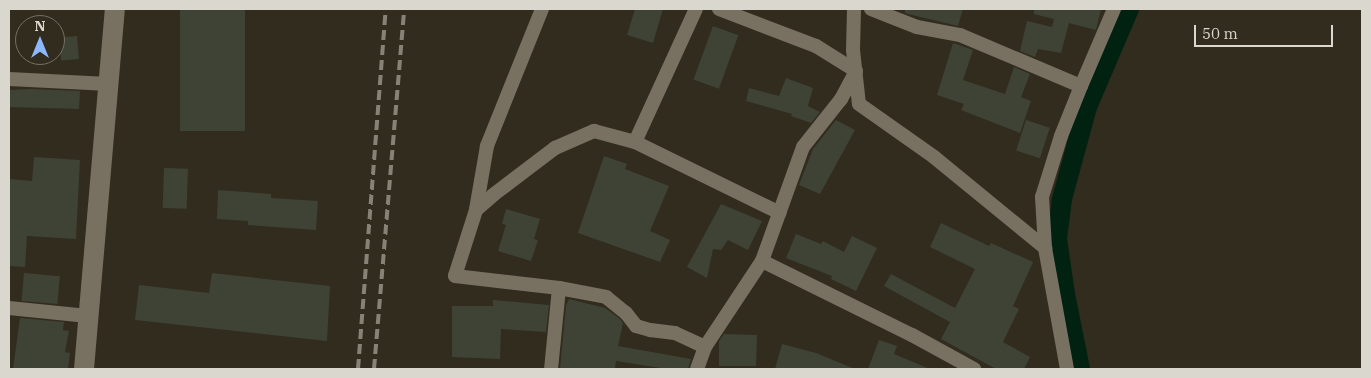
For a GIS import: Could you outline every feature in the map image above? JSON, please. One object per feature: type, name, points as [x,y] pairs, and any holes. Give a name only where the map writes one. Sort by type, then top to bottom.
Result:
[{"type":"main road","points":[[84,369],[115,9]]},
{"type":"street","points":[[542,9],[487,146],[476,210],[456,276],[559,288],[606,297],[626,313],[636,326],[650,330],[674,332],[705,347]]},
{"type":"street","points":[[635,142],[696,9]]},
{"type":"street","points":[[719,9],[816,46],[856,71]]},
{"type":"street","points":[[854,9],[853,50],[859,104],[934,156],[1045,248]]},
{"type":"street","points":[[871,9],[917,27],[960,35],[1081,86]]},
{"type":"street","points":[[1067,369],[1045,248],[1042,197],[1061,136],[1114,9]]},
{"type":"street","points":[[697,369],[705,347],[762,261],[803,147],[841,99],[856,71]]},
{"type":"street","points":[[9,79],[109,84]]},
{"type":"street","points":[[476,210],[492,195],[555,148],[594,131],[635,142],[780,213]]},
{"type":"street","points":[[762,261],[912,335],[974,369]]},
{"type":"street","points":[[551,369],[559,288]]},
{"type":"street","points":[[9,308],[88,316]]},
{"type":"building","points":[[180,9],[245,9],[245,131],[180,131]]},
{"type":"building","points":[[635,9],[663,9],[653,43],[627,35]]},
{"type":"building","points":[[905,9],[963,9],[958,26],[908,14],[905,13]]},
{"type":"building","points":[[1034,9],[1101,9],[1096,30],[1069,23],[1061,53],[1038,49],[1035,57],[1020,51],[1027,21],[1052,27],[1054,19],[1034,14]]},
{"type":"building","points":[[713,26],[738,35],[719,89],[694,80]]},
{"type":"building","points":[[77,36],[79,59],[65,60],[65,37]]},
{"type":"building","points":[[953,43],[973,50],[963,80],[1005,94],[1014,67],[1030,74],[1021,97],[1031,101],[1020,133],[961,110],[964,104],[937,95]]},
{"type":"building","points":[[786,78],[813,88],[808,106],[820,112],[811,123],[791,116],[792,114],[746,101],[749,88],[779,96]]},
{"type":"building","points":[[9,90],[80,91],[79,109],[9,107]]},
{"type":"building","points":[[836,120],[855,130],[820,194],[799,185],[813,149]]},
{"type":"building","points":[[1026,120],[1050,128],[1040,158],[1016,150]]},
{"type":"building","points":[[604,156],[627,164],[625,169],[669,186],[650,231],[670,240],[660,262],[578,233]]},
{"type":"building","points":[[34,157],[80,160],[76,239],[27,236],[25,267],[9,266],[9,179],[32,181]]},
{"type":"building","points":[[164,168],[188,169],[187,209],[163,208]]},
{"type":"building","points":[[218,190],[271,194],[271,198],[318,201],[316,230],[248,225],[248,221],[217,219]]},
{"type":"building","points":[[721,204],[762,221],[748,250],[728,240],[721,250],[713,249],[707,278],[687,267]]},
{"type":"building","points":[[506,209],[540,219],[534,239],[538,240],[531,261],[498,251],[506,225],[502,224]]},
{"type":"building","points":[[941,223],[989,246],[991,243],[1033,262],[1013,306],[1019,309],[1003,342],[1030,357],[1024,369],[996,369],[941,339],[950,322],[884,286],[891,274],[955,308],[975,269],[930,247]]},
{"type":"building","points":[[796,234],[821,244],[823,241],[844,252],[852,236],[877,248],[856,291],[831,279],[832,276],[786,258]]},
{"type":"building","points":[[24,273],[60,276],[57,304],[22,301]]},
{"type":"building","points":[[212,273],[330,286],[327,341],[135,320],[139,285],[209,293]]},
{"type":"building","points":[[569,299],[605,308],[620,319],[623,323],[618,346],[691,359],[688,369],[667,369],[616,361],[615,369],[560,369],[566,306]]},
{"type":"building","points":[[493,300],[549,305],[546,332],[501,329],[500,359],[452,357],[452,306],[493,306]]},
{"type":"building","points":[[20,318],[64,322],[63,330],[69,331],[65,352],[70,353],[68,369],[13,369]]},
{"type":"building","points":[[724,334],[757,335],[756,366],[719,366],[719,341]]},
{"type":"building","points":[[879,340],[897,346],[894,354],[930,369],[868,369]]},
{"type":"building","points":[[782,344],[816,353],[855,369],[775,369]]},
{"type":"waterway","points":[[1080,369],[1065,294],[1057,239],[1062,199],[1087,107],[1129,9]]},
{"type":"railway","points":[[358,369],[386,9]]},
{"type":"railway","points":[[374,369],[404,9]]}]
